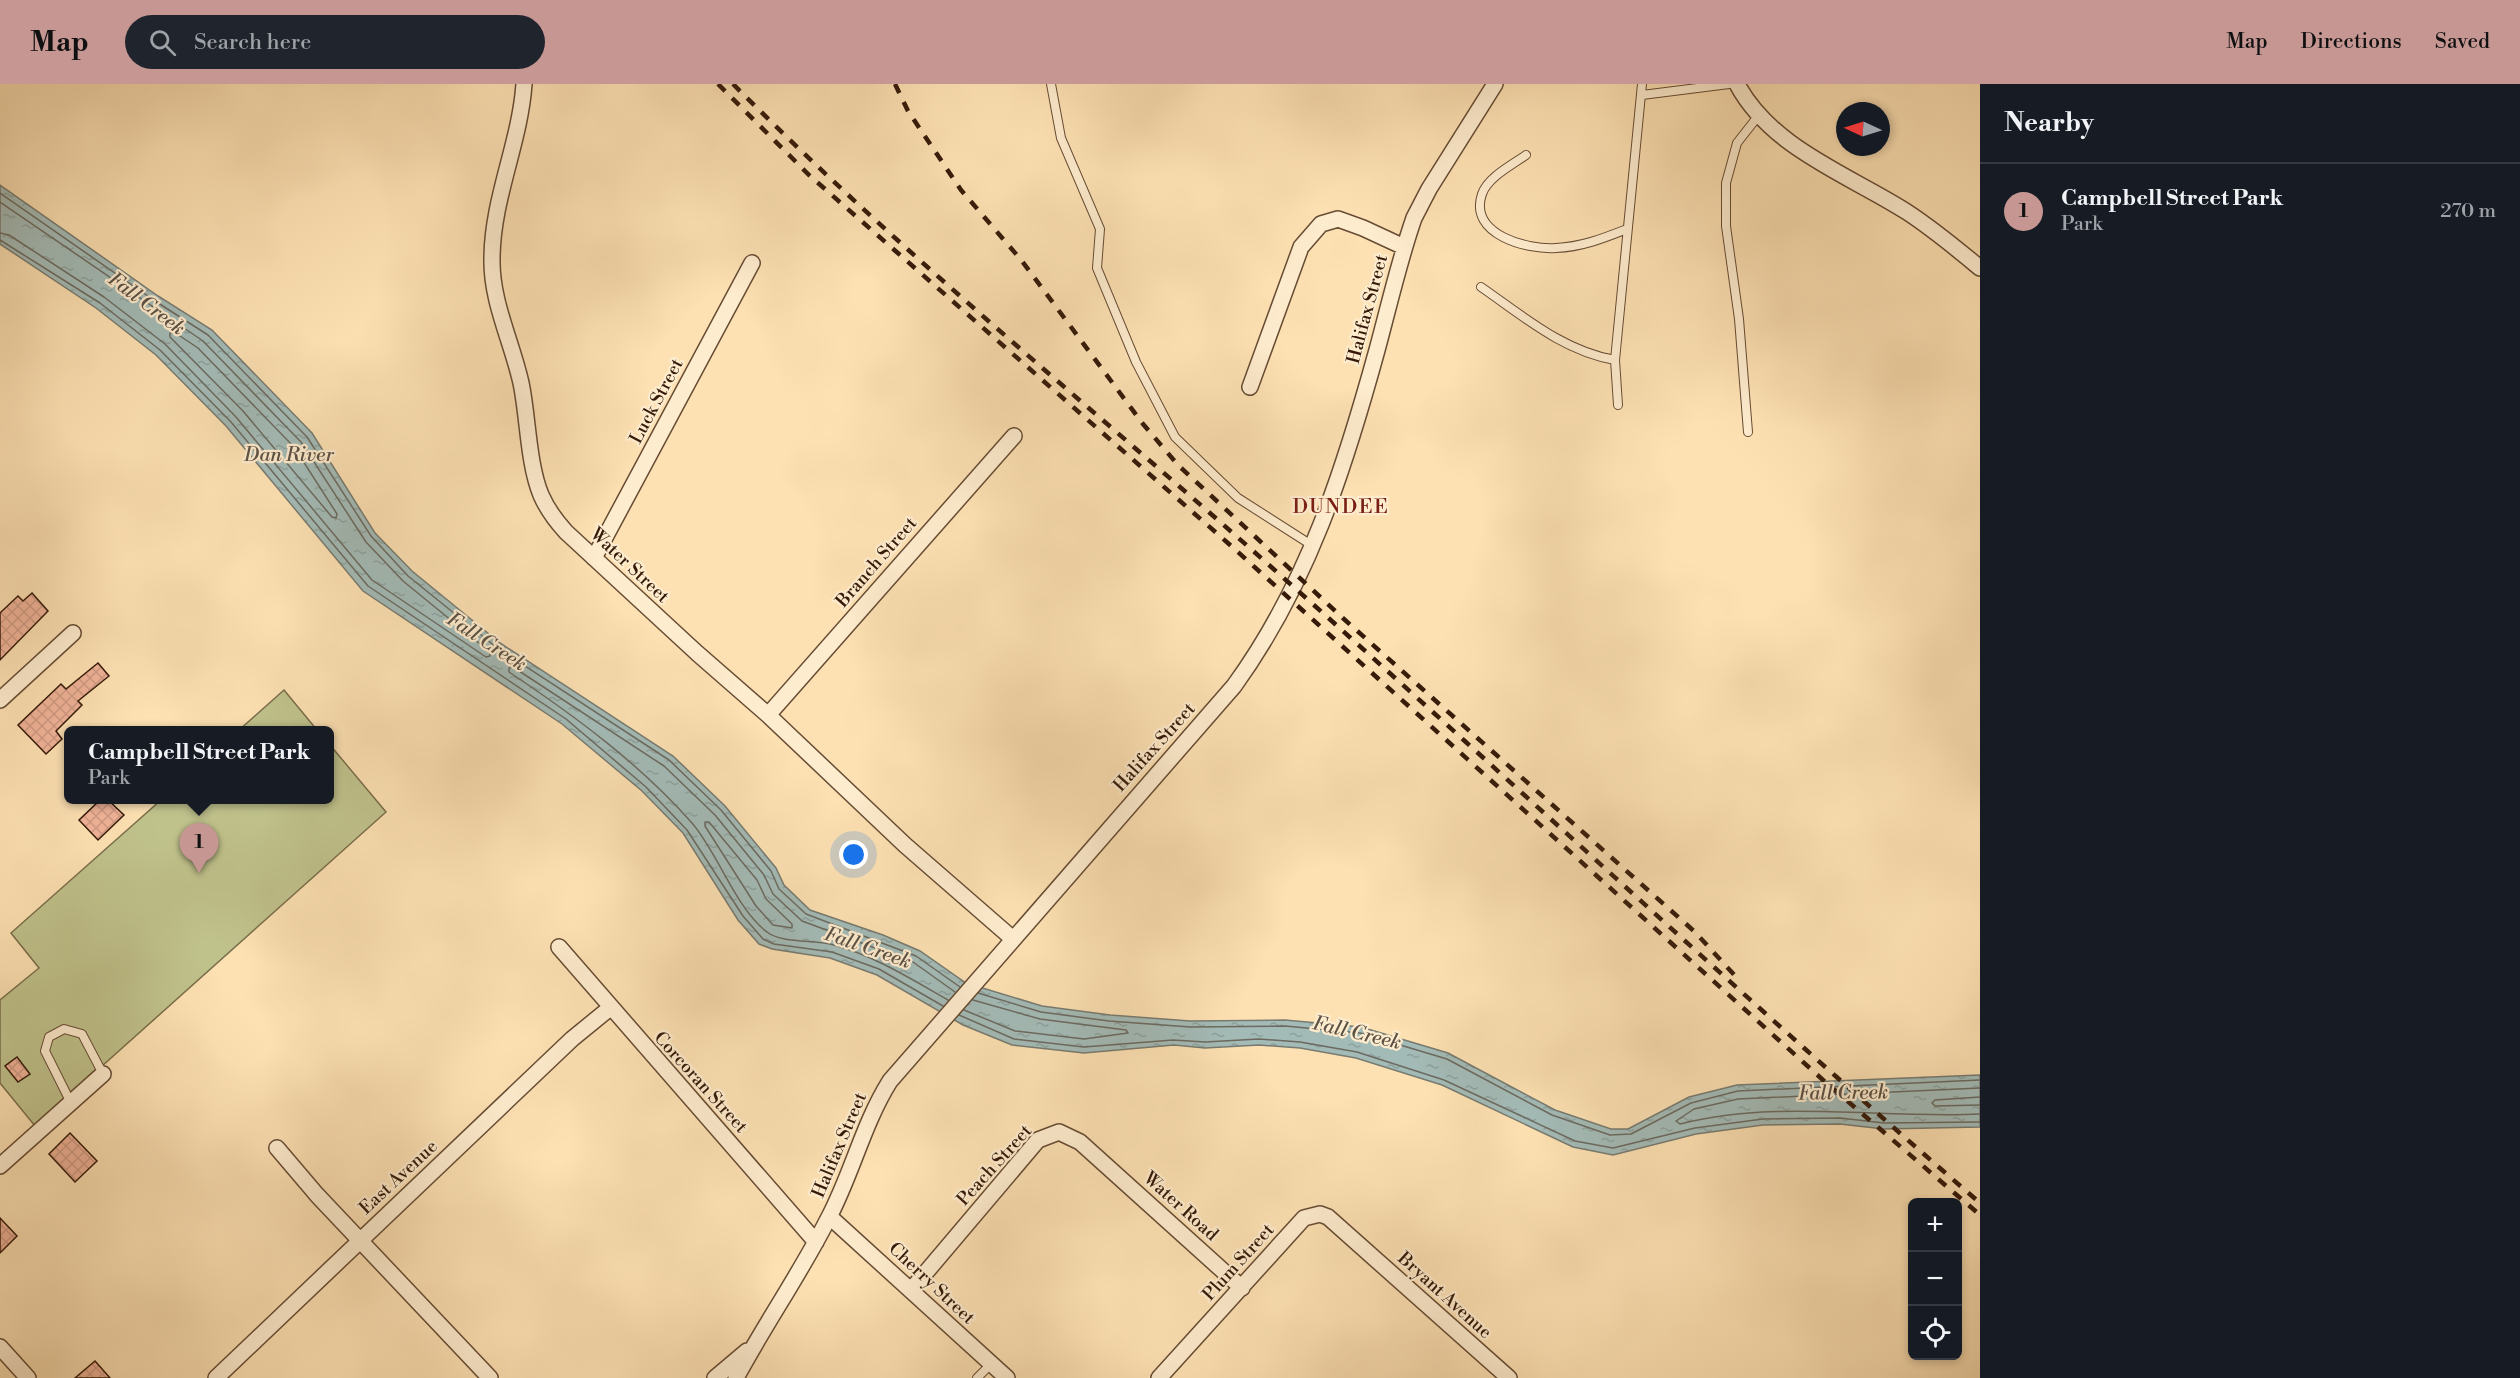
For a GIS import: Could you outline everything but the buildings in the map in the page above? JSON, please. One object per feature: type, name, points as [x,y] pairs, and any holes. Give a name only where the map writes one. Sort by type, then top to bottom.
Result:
[{"type":"street","name":"Water Street","points":[[524,84],[517,135],[493,242],[495,288],[520,379],[535,475],[541,495],[560,525],[594,558],[768,714],[905,845],[1013,939]]},
{"type":"street","name":"Halifax Street","points":[[736,1378],[752,1346],[830,1217],[877,1102],[920,1044],[1234,686],[1278,620],[1313,546],[1377,351],[1404,247],[1429,189],[1495,84]]},
{"type":"street","points":[[1737,84],[1759,115],[1798,148],[1907,213],[1980,268]]},
{"type":"street","points":[[1250,387],[1301,247],[1321,224],[1338,219],[1404,247]]},
{"type":"street","name":"Luck Street","points":[[594,558],[752,263]]},
{"type":"street","name":"Branch Street","points":[[768,714],[1014,436]]},
{"type":"street","points":[[0,700],[73,633]]},
{"type":"street","name":"Corcoran Street","points":[[559,947],[816,1242]]},
{"type":"street","name":"East Avenue","points":[[216,1378],[572,1039],[610,1008]]},
{"type":"street","points":[[0,1166],[103,1074]]},
{"type":"street","name":"Peach Street","points":[[911,1290],[1038,1140],[1048,1134],[1059,1132],[1069,1134],[1120,1178]]},
{"type":"street","points":[[277,1148],[490,1378]]},
{"type":"street","name":"Water Road","points":[[1120,1178],[1242,1288]]},
{"type":"street","name":"Plum Street","points":[[1159,1378],[1305,1218],[1312,1214],[1328,1217],[1356,1241]]},
{"type":"street","name":"Cherry Street","points":[[830,1217],[1006,1378]]},
{"type":"street","name":"Bryant Avenue","points":[[1356,1241],[1509,1378]]},
{"type":"street","points":[[715,1378],[752,1346]]},
{"type":"street","points":[[0,1347],[28,1378]]},
{"type":"lane","points":[[1051,84],[1061,138],[1100,229],[1097,268],[1136,362],[1175,437],[1238,498],[1313,546]]},
{"type":"lane","points":[[1618,405],[1615,360],[1642,84]]},
{"type":"lane","points":[[1642,95],[1729,84]]},
{"type":"lane","points":[[1748,432],[1738,319],[1726,226],[1726,183],[1737,143],[1759,115]]},
{"type":"lane","points":[[1526,155],[1490,182],[1482,194],[1482,215],[1488,225],[1501,236],[1516,243],[1554,248],[1596,241],[1627,229]]},
{"type":"lane","points":[[1481,287],[1552,337],[1595,357],[1615,360]]},
{"type":"lane","points":[[70,1102],[45,1051],[49,1037],[64,1029],[82,1034],[103,1074]]},
{"type":"lane","points":[[977,1378],[991,1364]]},
{"type":"green space","points":[[284,690],[314,726],[244,726]]},
{"type":"green space","points":[[334,750],[386,812],[35,1126],[0,1083],[0,1000],[39,968],[11,933],[156,804],[334,804]]},
{"type":"water","name":"Dan River","points":[[0,185],[158,296],[212,330],[312,433],[375,533],[412,571],[500,643],[673,756],[725,806],[776,868],[784,885],[810,910],[883,935],[920,951],[966,983],[1042,1006],[1110,1015],[1190,1021],[1285,1020],[1361,1027],[1448,1053],[1555,1110],[1611,1129],[1628,1129],[1689,1097],[1737,1085],[1980,1075],[1980,1127],[1884,1129],[1840,1124],[1763,1125],[1696,1134],[1613,1155],[1573,1147],[1442,1085],[1356,1058],[1300,1048],[1259,1045],[1205,1048],[1174,1045],[1084,1053],[1012,1045],[963,1025],[877,975],[830,958],[772,949],[759,944],[738,920],[683,833],[642,791],[562,724],[363,591],[226,426],[156,355],[96,308],[0,244]]},
{"type":"railway","points":[[718,84],[809,175],[1229,544],[1823,1080],[1980,1215]]},
{"type":"railway","points":[[733,84],[865,211],[1278,573],[1803,1047],[1980,1203]]},
{"type":"railway","points":[[895,84],[908,111],[961,190],[1022,261],[1143,424],[1178,465],[1345,620],[1695,932],[1738,979]]},
{"type":"place","name":"Campbell Street Park","points":[[199,873]]},
{"type":"district","name":"DUNDEE","points":[[1341,506]]},
{"type":"water label","name":"Fall Creek","points":[[147,303]]},
{"type":"water label","name":"Fall Creek","points":[[487,641]]},
{"type":"water label","name":"Fall Creek","points":[[868,947]]},
{"type":"water label","name":"Fall Creek","points":[[1357,1032]]},
{"type":"water label","name":"Fall Creek","points":[[1843,1092]]}]
